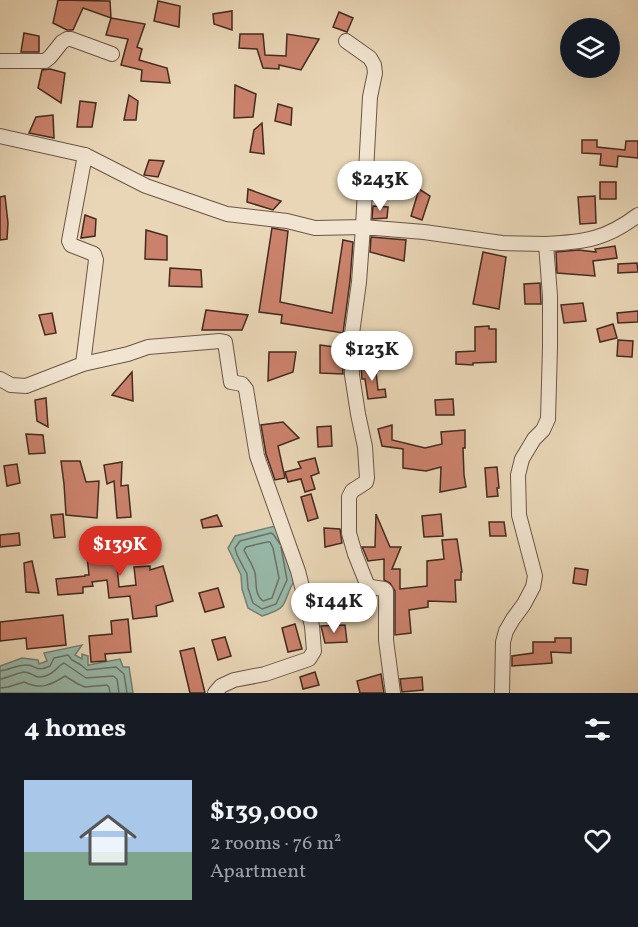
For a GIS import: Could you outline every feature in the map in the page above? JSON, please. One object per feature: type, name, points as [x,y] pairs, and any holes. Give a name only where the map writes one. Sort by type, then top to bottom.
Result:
[{"type":"street","points":[[0,61],[45,61],[62,42],[71,39],[112,54]]},
{"type":"street","points":[[346,41],[370,58],[375,73],[370,97],[359,282],[351,341],[352,375],[365,447],[367,478],[366,482],[352,491],[349,497],[349,533],[368,584],[386,591],[386,640],[393,693]]},
{"type":"street","points":[[0,136],[85,155],[146,186],[227,214],[287,221],[315,228],[363,227],[424,232],[502,243],[546,244],[577,242],[606,235],[638,214]]},
{"type":"street","points":[[83,364],[96,260],[94,254],[69,241],[85,155]]},
{"type":"street","points":[[502,693],[503,642],[510,625],[533,587],[535,576],[519,514],[518,475],[522,459],[534,439],[543,430],[548,419],[550,296],[546,244]]},
{"type":"street","points":[[0,379],[11,385],[26,386],[83,364],[128,354],[147,347],[225,342],[231,382],[244,386],[257,456],[298,571],[310,618],[314,651],[309,659],[265,674],[234,680],[221,686],[215,693]]},
{"type":"water","points":[[275,526],[286,543],[294,581],[284,604],[277,610],[262,616],[248,608],[242,589],[241,575],[228,548],[235,536]]},
{"type":"water","points":[[82,645],[75,655],[82,659],[82,654],[88,656],[88,665],[120,659],[123,667],[129,667],[133,693],[0,693],[0,666],[22,658],[38,660],[39,664],[47,661],[44,653]]},
{"type":"building","points":[[58,0],[110,1],[111,18],[83,8],[73,30],[67,30],[53,23]]},
{"type":"building","points":[[158,1],[180,6],[179,27],[154,21]]},
{"type":"building","points":[[232,11],[232,30],[214,24],[213,14]]},
{"type":"building","points":[[339,12],[353,18],[347,32],[333,27]]},
{"type":"building","points":[[111,18],[145,24],[137,47],[142,49],[139,60],[167,68],[170,83],[141,81],[142,70],[121,65],[128,39],[106,35]]},
{"type":"building","points":[[24,33],[39,36],[39,52],[21,52]]},
{"type":"building","points":[[240,34],[263,34],[265,55],[286,56],[287,34],[319,39],[301,70],[279,65],[279,69],[263,68],[257,49],[239,48]]},
{"type":"building","points":[[50,69],[65,73],[61,103],[38,88],[42,70]]},
{"type":"building","points":[[235,85],[256,94],[253,117],[234,118]]},
{"type":"building","points":[[129,95],[138,101],[136,120],[124,120]]},
{"type":"building","points":[[80,101],[96,103],[92,127],[77,127]]},
{"type":"building","points":[[278,104],[292,108],[291,125],[275,121]]},
{"type":"building","points":[[53,115],[54,138],[29,133],[36,117]]},
{"type":"building","points":[[262,123],[264,154],[250,152],[254,130]]},
{"type":"building","points":[[582,140],[597,140],[597,147],[625,150],[626,141],[638,141],[638,158],[618,156],[617,167],[600,165],[601,154],[582,153]]},
{"type":"building","points":[[149,160],[164,161],[158,177],[144,175]]},
{"type":"building","points":[[600,182],[616,182],[616,199],[600,199]]},
{"type":"building","points":[[248,189],[281,201],[273,210],[247,202]]},
{"type":"building","points":[[419,189],[430,196],[422,220],[411,216]]},
{"type":"building","points":[[5,196],[7,239],[0,240],[0,197]]},
{"type":"building","points":[[595,196],[596,223],[580,224],[578,197]]},
{"type":"building","points":[[373,206],[388,207],[387,218],[372,219]]},
{"type":"building","points":[[85,215],[96,219],[95,236],[81,238]]},
{"type":"building","points":[[272,228],[288,231],[280,302],[332,313],[343,240],[353,242],[343,333],[281,323],[282,315],[259,312]]},
{"type":"building","points":[[146,230],[167,236],[167,260],[145,259]]},
{"type":"building","points":[[371,237],[406,240],[404,261],[370,252]]},
{"type":"building","points":[[615,246],[617,258],[593,261],[595,276],[557,273],[556,252],[579,250],[596,252],[595,249]]},
{"type":"building","points":[[483,252],[506,257],[499,309],[473,304]]},
{"type":"building","points":[[637,263],[638,272],[618,273],[618,264]]},
{"type":"building","points":[[170,268],[201,270],[202,287],[169,286]]},
{"type":"building","points":[[540,283],[541,304],[525,304],[524,284]]},
{"type":"building","points":[[583,303],[586,321],[564,323],[561,305]]},
{"type":"building","points":[[206,310],[248,315],[242,330],[202,330]]},
{"type":"building","points":[[638,311],[638,322],[618,323],[617,313]]},
{"type":"building","points":[[52,313],[56,333],[45,335],[39,315]]},
{"type":"building","points":[[613,324],[617,338],[600,342],[597,329]]},
{"type":"building","points":[[489,326],[489,329],[496,329],[496,362],[473,363],[473,365],[456,364],[456,352],[475,351],[475,327]]},
{"type":"building","points":[[618,340],[633,341],[632,357],[617,356]]},
{"type":"building","points":[[320,345],[342,348],[343,374],[320,373]]},
{"type":"building","points":[[269,352],[296,352],[293,372],[268,381]]},
{"type":"building","points":[[375,363],[378,390],[385,389],[386,397],[368,399],[365,379],[362,379],[361,365]]},
{"type":"building","points":[[132,372],[133,401],[112,395]]},
{"type":"building","points":[[46,398],[48,427],[37,421],[35,400]]},
{"type":"building","points":[[453,399],[454,415],[436,415],[435,400]]},
{"type":"building","points":[[283,422],[299,438],[278,446],[285,478],[275,480],[266,454],[261,425]]},
{"type":"building","points":[[392,425],[392,440],[425,448],[442,444],[441,432],[465,430],[465,448],[463,448],[466,487],[440,492],[441,467],[426,471],[403,468],[403,449],[382,446],[378,429]]},
{"type":"building","points":[[331,426],[332,446],[318,447],[317,427]]},
{"type":"building","points":[[26,434],[43,435],[45,453],[29,454]]},
{"type":"building","points":[[315,458],[319,473],[311,476],[315,489],[305,492],[301,479],[288,482],[285,472],[301,468],[298,462]]},
{"type":"building","points":[[61,461],[80,461],[86,482],[99,481],[97,518],[66,515]]},
{"type":"building","points":[[122,462],[121,486],[128,485],[131,517],[117,518],[114,481],[107,484],[104,465]]},
{"type":"building","points":[[17,464],[20,483],[7,486],[4,466]]},
{"type":"building","points":[[497,467],[498,496],[487,497],[485,468]]},
{"type":"building","points":[[311,494],[318,518],[308,521],[301,497]]},
{"type":"building","points":[[63,514],[65,537],[54,538],[51,515]]},
{"type":"building","points":[[376,514],[390,547],[401,547],[392,569],[400,569],[400,589],[427,586],[427,561],[444,559],[442,540],[457,539],[462,572],[461,580],[455,580],[456,602],[428,601],[428,607],[409,610],[411,633],[395,635],[395,591],[390,583],[384,580],[384,559],[368,561],[362,547],[375,547]]},
{"type":"building","points":[[441,514],[443,536],[424,537],[422,516]]},
{"type":"building","points":[[217,515],[222,526],[203,528],[201,520]]},
{"type":"building","points":[[489,522],[504,522],[506,536],[490,536]]},
{"type":"building","points":[[324,528],[340,529],[342,543],[325,547]]},
{"type":"building","points":[[19,533],[20,545],[0,547],[0,535]]},
{"type":"building","points":[[117,534],[118,546],[136,542],[138,550],[119,554],[120,565],[117,566],[119,587],[136,585],[134,567],[150,566],[150,570],[163,566],[173,601],[156,606],[157,616],[133,619],[130,596],[109,598],[107,580],[92,582],[93,586],[83,587],[83,593],[58,595],[56,579],[89,575],[85,537]]},
{"type":"building","points":[[32,561],[39,593],[26,592],[24,563]]},
{"type":"building","points":[[575,568],[588,570],[586,585],[573,583]]},
{"type":"building","points":[[218,588],[224,607],[205,612],[199,593]]},
{"type":"building","points":[[63,615],[66,645],[27,649],[26,638],[0,641],[0,622]]},
{"type":"building","points":[[128,619],[131,652],[105,654],[106,661],[91,662],[89,636],[112,634],[111,621]]},
{"type":"building","points":[[295,624],[302,649],[288,652],[282,628]]},
{"type":"building","points":[[345,625],[347,642],[325,643],[321,626]]},
{"type":"building","points":[[225,637],[231,656],[218,660],[212,640]]},
{"type":"building","points":[[555,638],[571,638],[571,653],[551,652],[552,663],[512,666],[512,656],[533,653],[533,642],[555,642]]},
{"type":"building","points":[[194,648],[205,693],[190,693],[180,651]]},
{"type":"building","points":[[315,672],[319,685],[303,689],[300,677]]},
{"type":"building","points":[[381,674],[384,693],[360,693],[357,681]]},
{"type":"building","points":[[422,677],[423,690],[402,692],[400,679]]}]
